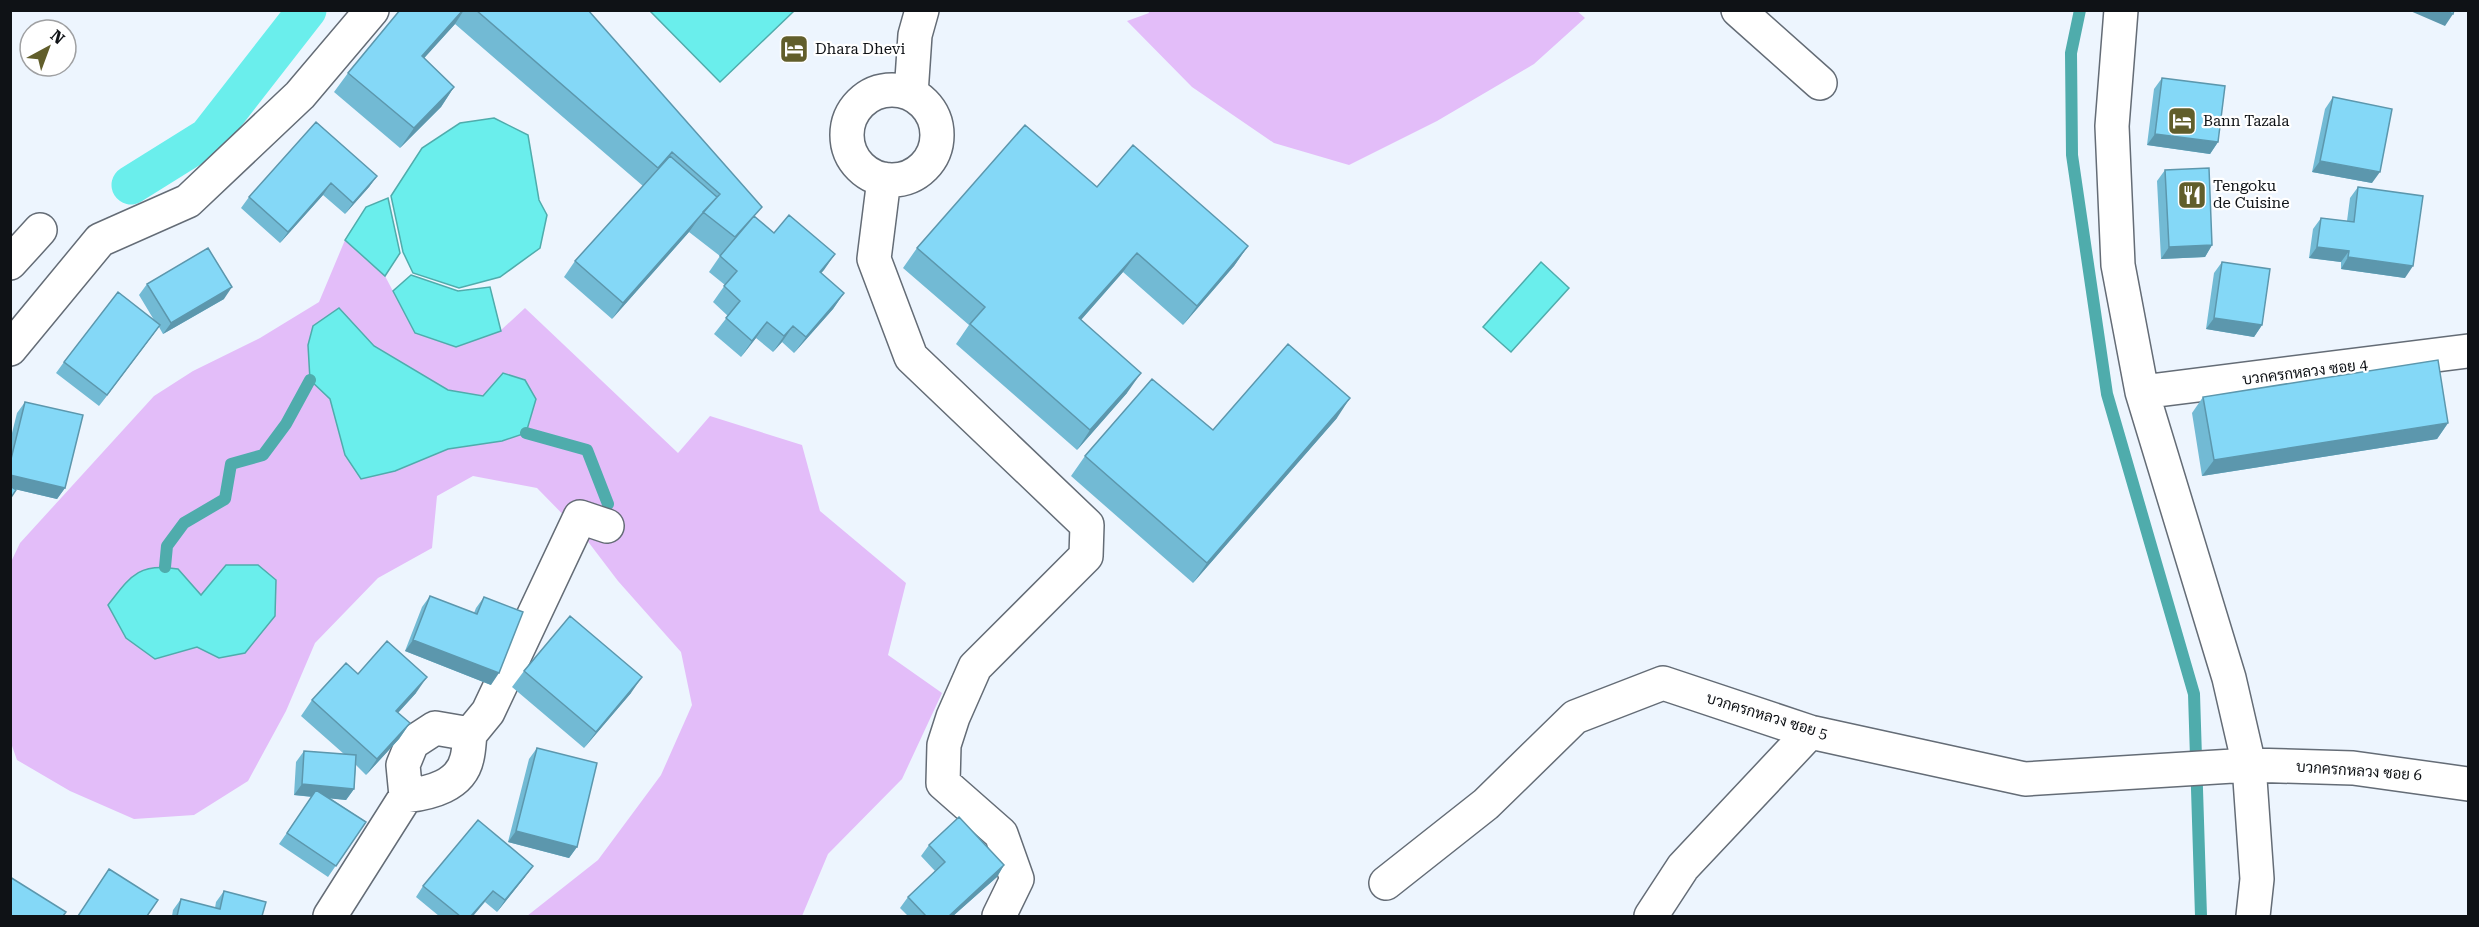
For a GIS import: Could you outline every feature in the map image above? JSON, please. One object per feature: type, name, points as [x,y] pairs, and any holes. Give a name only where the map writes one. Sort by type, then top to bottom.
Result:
[{"type":"street","points":[[10,349],[100,240],[188,201],[300,95],[372,10]]},
{"type":"street","points":[[911,94],[915,35],[922,10]]},
{"type":"street","points":[[1738,10],[1820,83]]},
{"type":"street","points":[[2121,10],[2112,126],[2118,265],[2142,392],[2229,678],[2249,765],[2257,879],[2253,916]]},
{"type":"street","points":[[896,90],[911,94],[924,104],[933,116],[937,140],[932,155],[923,168],[915,174],[900,179],[875,177],[861,169],[850,151],[846,136],[847,125],[854,110],[864,99],[880,91],[896,90]]},
{"type":"street","points":[[884,179],[874,258],[912,357],[1087,525],[1086,556],[975,667],[953,717],[944,745],[943,783],[1001,834],[1017,879],[999,916]]},
{"type":"street","points":[[10,262],[40,230]]},
{"type":"street","name":"บวกครกหลวง ซอย 4","points":[[2142,392],[2469,351]]},
{"type":"street","points":[[406,796],[429,793],[453,782],[467,760],[470,734],[488,712],[580,517],[607,526]]},
{"type":"street","name":"บวกครกหลวง ซอย 5","points":[[1386,883],[1486,804],[1575,717],[1663,683],[1810,732],[2025,778],[2249,765]]},
{"type":"street","points":[[330,916],[406,796],[403,765],[412,743],[435,728],[470,734]]},
{"type":"street","points":[[1651,916],[1683,867],[1810,732]]},
{"type":"street","name":"บวกครกหลวง ซอย 6","points":[[2249,765],[2353,768],[2436,777],[2469,784]]},
{"type":"shaded area","points":[[1576,10],[1585,18],[1534,64],[1437,121],[1349,165],[1274,143],[1192,87],[1127,21],[1149,13],[1148,11]]},
{"type":"shaded area","points":[[345,240],[385,276],[415,333],[500,331],[525,308],[678,453],[710,416],[802,445],[820,511],[906,583],[888,655],[942,693],[902,779],[828,854],[802,916],[527,916],[598,860],[661,775],[692,705],[681,652],[618,581],[583,535],[537,488],[473,476],[437,496],[432,548],[378,578],[315,643],[286,711],[248,781],[194,815],[134,819],[70,791],[17,760],[11,743],[10,564],[20,543],[154,396],[193,371],[260,338],[319,302]]},
{"type":"water","points":[[650,11],[794,11],[720,82]]},
{"type":"water","points":[[494,118],[528,135],[539,200],[547,215],[540,248],[500,277],[459,288],[413,273],[403,252],[391,196],[422,148],[460,123]]},
{"type":"water","points":[[388,198],[400,253],[385,276],[345,240],[366,207]]},
{"type":"water","points":[[1541,262],[1569,288],[1511,352],[1483,327]]},
{"type":"water","points":[[411,275],[458,291],[490,287],[501,331],[456,347],[415,333],[393,291]]},
{"type":"water","points":[[339,308],[374,346],[448,390],[483,396],[503,373],[525,380],[536,399],[526,433],[502,441],[448,449],[395,471],[361,479],[345,455],[330,399],[310,380],[308,345],[313,326]]},
{"type":"water","points":[[226,565],[258,565],[276,580],[275,616],[245,653],[219,658],[197,647],[155,659],[126,638],[108,605],[129,579],[144,570],[164,567],[178,569],[201,595]]},
{"type":"building","points":[[400,10],[463,10],[422,56],[454,87],[414,128],[348,73]]},
{"type":"building","points":[[476,10],[588,10],[762,207],[735,237],[703,212],[720,194],[672,152],[658,168]]},
{"type":"building","name":"Bann Tazala","points":[[2162,78],[2225,86],[2218,142],[2155,134]]},
{"type":"building","points":[[2333,97],[2392,109],[2380,172],[2320,161]]},
{"type":"building","points":[[316,122],[377,176],[353,203],[331,183],[288,232],[249,197]]},
{"type":"building","points":[[1025,125],[1097,187],[1133,145],[1248,246],[1197,306],[1137,253],[1079,318],[1141,373],[1090,430],[970,324],[985,307],[917,248]]},
{"type":"building","points":[[670,156],[717,197],[623,303],[575,261]]},
{"type":"building","points":[[2209,168],[2212,245],[2169,247],[2165,170]]},
{"type":"building","points":[[2358,187],[2423,196],[2413,266],[2348,257],[2349,251],[2317,247],[2321,218],[2354,222]]},
{"type":"building","points":[[789,215],[835,254],[820,272],[844,293],[806,337],[793,326],[784,336],[767,322],[752,341],[726,318],[740,301],[724,286],[737,271],[720,256],[754,216],[774,233]]},
{"type":"building","points":[[208,248],[232,287],[171,323],[147,284]]},
{"type":"building","points":[[2222,262],[2270,269],[2262,325],[2214,318]]},
{"type":"building","points":[[118,292],[160,325],[107,395],[64,362]]},
{"type":"building","points":[[1288,344],[1350,398],[1207,563],[1085,456],[1152,379],[1213,430]]},
{"type":"building","points":[[2438,360],[2448,423],[2214,460],[2203,397]]},
{"type":"building","points":[[25,402],[83,415],[65,488],[10,475],[10,463]]},
{"type":"building","points":[[10,486],[16,490],[10,499]]},
{"type":"building","points":[[430,596],[477,614],[484,597],[523,612],[499,673],[413,640]]},
{"type":"building","points":[[570,616],[642,677],[596,732],[524,671]]},
{"type":"building","points":[[387,641],[427,677],[396,711],[410,723],[377,759],[312,700],[346,663],[358,674]]},
{"type":"building","points":[[537,748],[597,763],[577,847],[516,831]]},
{"type":"building","points":[[304,751],[356,755],[354,789],[302,784]]},
{"type":"building","points":[[316,790],[366,822],[336,866],[287,833]]},
{"type":"building","points":[[959,817],[1004,865],[949,916],[926,916],[908,897],[945,862],[929,845]]},
{"type":"building","points":[[478,820],[533,866],[505,900],[493,891],[471,916],[460,916],[423,886]]},
{"type":"building","points":[[109,869],[158,900],[147,916],[78,916]]},
{"type":"building","points":[[10,877],[66,912],[63,916],[10,916]]},
{"type":"building","points":[[224,891],[266,902],[262,916],[177,916],[181,899],[220,909]]},
{"type":"waterway","points":[[131,185],[208,137],[307,10]]},
{"type":"waterway","points":[[2080,10],[2071,53],[2072,155],[2107,394],[2194,694],[2201,916]]},
{"type":"waterway","points":[[165,567],[167,546],[184,523],[225,499],[231,464],[263,455],[286,424],[310,380]]},
{"type":"waterway","points":[[526,433],[587,450],[608,504]]},
{"type":"place","name":"Dhara Dhevi","points":[[794,49]]},
{"type":"place","name":"Bann Tazala","points":[[2182,121]]},
{"type":"place","name":"Tengoku de Cuisine","points":[[2192,195]]}]
